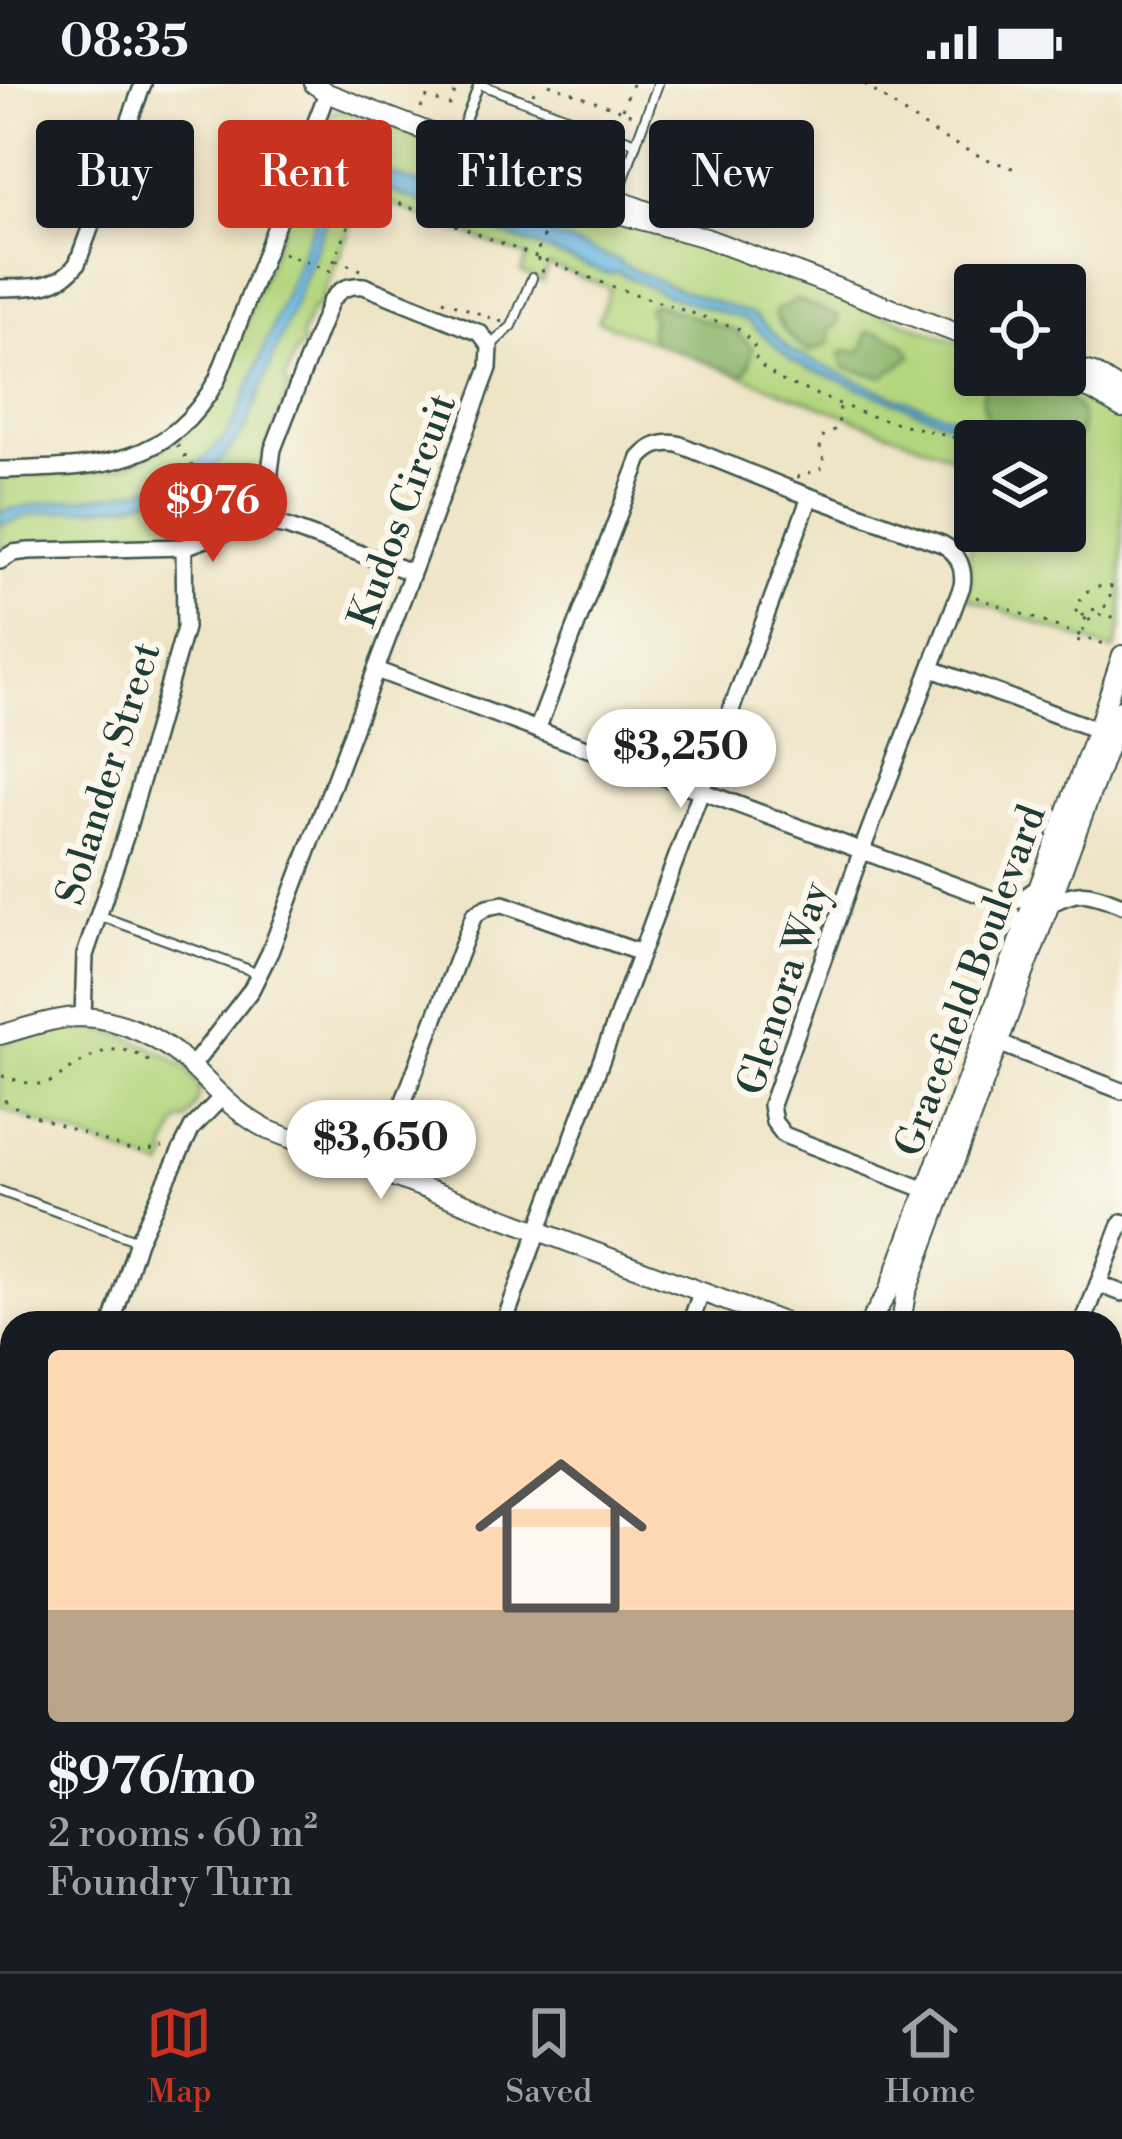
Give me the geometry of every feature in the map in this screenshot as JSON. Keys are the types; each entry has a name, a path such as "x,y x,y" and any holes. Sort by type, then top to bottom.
{"street":[{"path":"0,288 51,285 72,271 143,84"},
{"path":"0,470 86,467 122,460 160,443 201,405 217,380 320,88 416,126"},
{"path":"625,202 701,237"},
{"path":"625,216 701,237 954,332"},
{"path":"270,523 273,449 336,293 349,286 364,286 469,327 490,346"},
{"name":"Kudos Circuit","path":"192,1066 260,976 489,368 490,346"},
{"path":"1086,371 1122,391"},
{"path":"1086,388 1122,408"},
{"path":"537,730 640,458 648,449 668,442 678,444 942,544 961,566 963,581 862,850"},
{"path":"509,1311 810,496"},
{"path":"0,561 29,551 184,547 240,527 270,523 411,572"},
{"name":"Solander Street","path":"83,1017 85,955 127,834 185,628 184,547"},
{"name":"Gracefield Boulevard","path":"903,1311 998,1043 1122,655"},
{"path":"932,669 1097,730"},
{"path":"376,670 1005,904 1022,929"},
{"name":"Gracefield Boulevard","path":"876,1311 888,1292 1022,929 1068,859 1122,709"},
{"name":"Glenora Way","path":"862,850 771,1101 772,1118 778,1130 802,1144 926,1190"},
{"path":"1068,859 1085,891"},
{"path":"1005,904 1085,891 1122,905"},
{"path":"377,1172 474,915 502,904 641,953"},
{"path":"0,1035 83,1017 138,1031 192,1066 238,1112 268,1130 750,1311"},
{"path":"998,1043 1122,1090"},
{"path":"116,1311 138,1240 192,1128 221,1097"},
{"path":"1088,1311 1122,1222"},
{"path":"1098,1284 1122,1293"},
{"path":"695,1311 701,1294"}],"lane":[{"path":"465,120 479,84 636,143"},
{"path":"625,175 658,84"},
{"path":"490,346 512,326 532,278"},
{"path":"99,915 260,976"},
{"path":"0,1191 138,1240"}],"path":[{"path":"533,95 537,84"},
{"path":"549,84 635,115"},
{"path":"622,111 632,84"},
{"path":"865,84 959,147 1013,168"},
{"path":"418,115 425,97 450,105 457,86"},
{"path":"286,255 330,271 357,205 378,195 736,328 754,344 760,365 780,380 867,415 954,438"},
{"path":"540,265 537,253 547,228"},
{"path":"796,478 823,468 822,437 838,428 840,404"},
{"path":"179,448 224,509"},
{"path":"1079,639 1085,618 1088,611 1107,606 1113,587 1088,590 1076,610 1085,618 1116,618"},
{"path":"975,596 1079,639 1104,644"},
{"path":"2,1076 28,1083 53,1081 110,1048 150,1062"},
{"path":"4,1100 24,1112 130,1150 163,1147"}],"green space":[{"path":"349,110 375,120 324,120 335,111"},
{"path":"392,126 416,136 416,214 392,205"},
{"path":"625,215 954,341 954,396 1092,396 1122,418 1122,626 1114,651 970,599 967,593 969,552 1086,552 1086,420 954,420 954,457 598,321 610,288 549,265 542,281 521,272 527,257 452,228 625,228"},
{"path":"282,228 350,228 318,307 312,309 301,337 304,345 296,352 285,380 289,388 263,458 256,510 233,522 170,539 22,544 0,550 0,476 111,470 146,458 179,437 219,389"},
{"path":"797,300 839,316 825,346 808,352 779,322 775,311"},
{"path":"653,303 735,331 752,347 743,376 653,342 648,307"},
{"path":"867,332 893,338 912,356 883,377 845,368 840,354 863,349"},
{"path":"1062,396 1078,408 1082,420 988,420 982,398"},
{"path":"81,1026 152,1048 186,1069 196,1082 197,1103 186,1121 179,1121 163,1168 0,1108 0,1046 10,1039"}],"water":[{"path":"392,174 416,183 416,201 392,192"},
{"path":"312,228 324,228 246,428 223,459 157,497 126,505 34,514 0,525 0,512 167,481 196,465 220,442 240,409"},
{"path":"487,228 534,228 672,287 754,315 791,351 962,420 954,420 954,425 805,367 747,320 667,295 617,272 608,274"}]}
